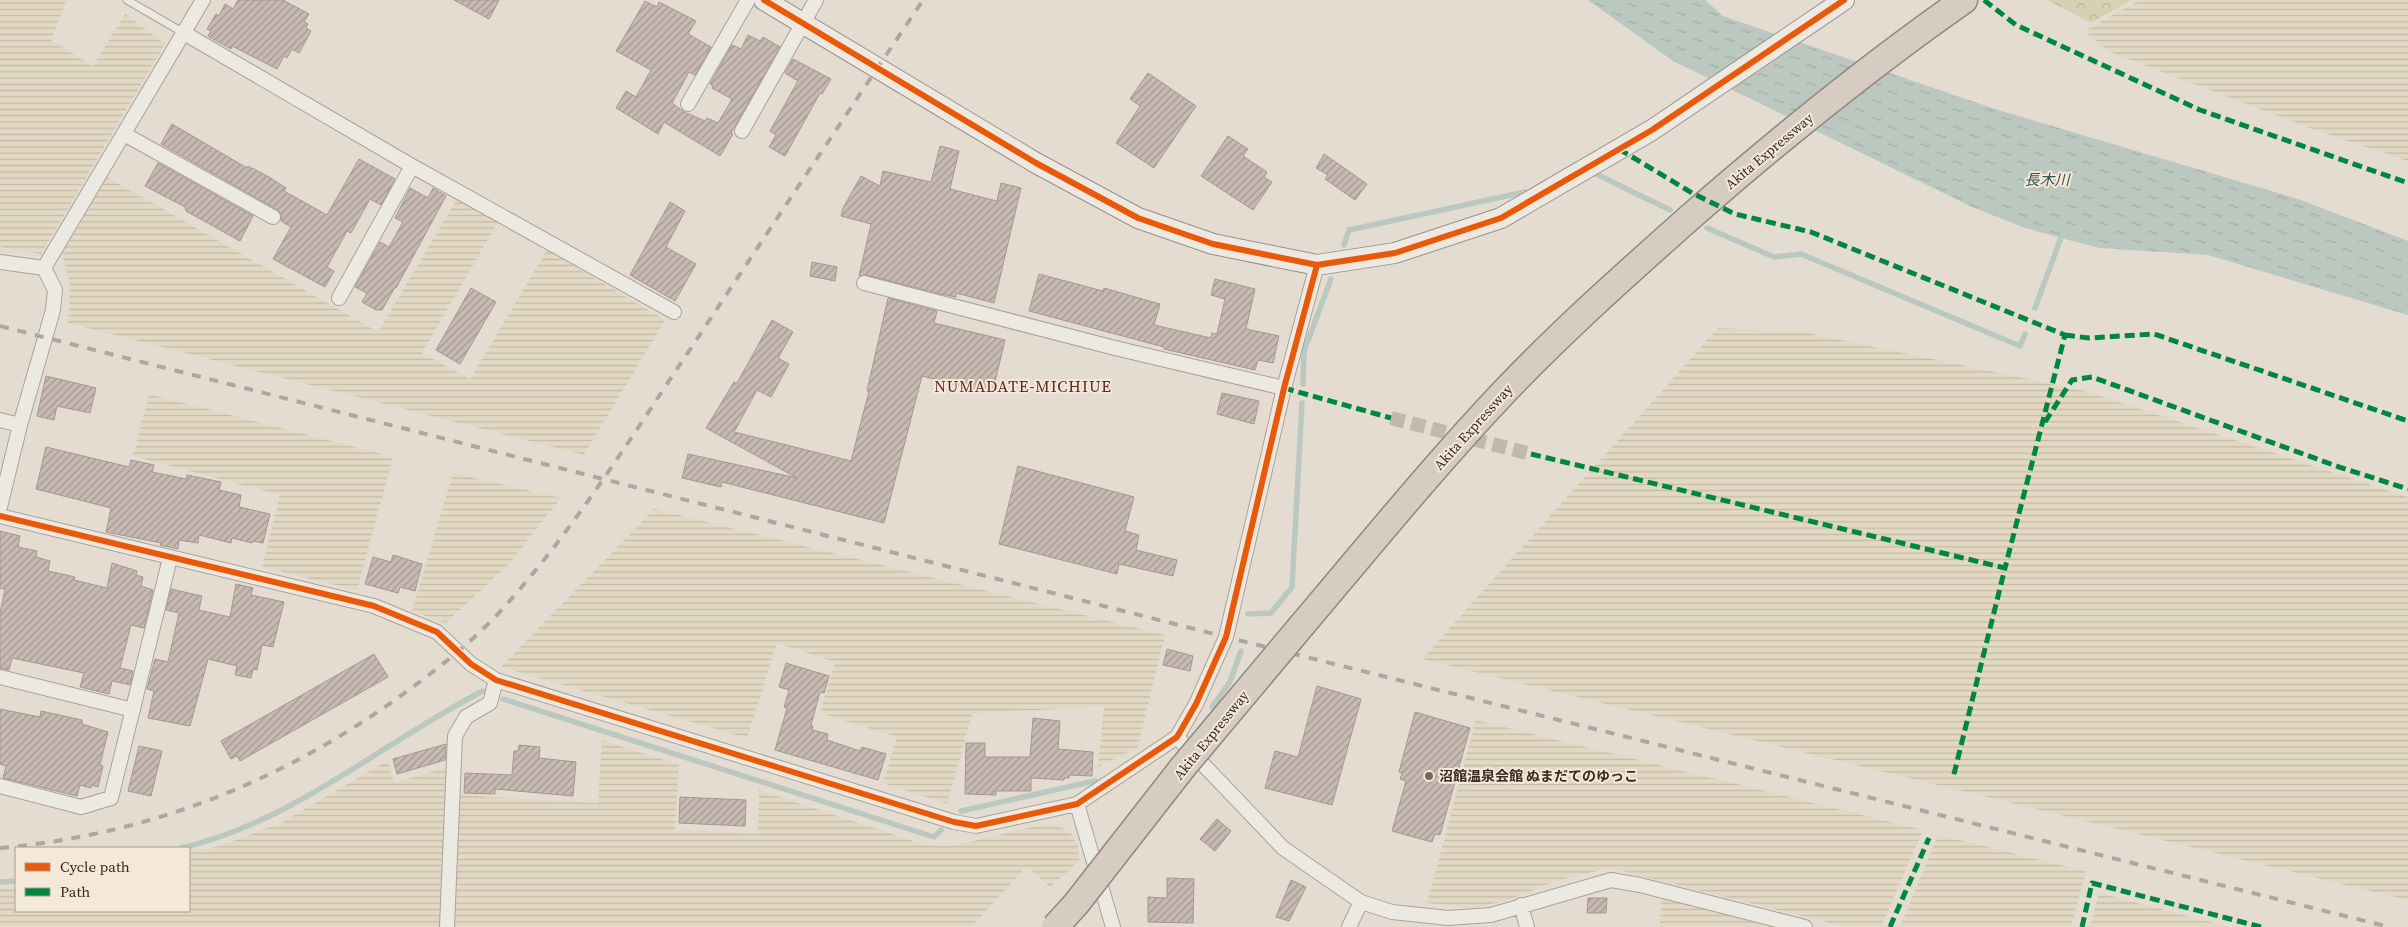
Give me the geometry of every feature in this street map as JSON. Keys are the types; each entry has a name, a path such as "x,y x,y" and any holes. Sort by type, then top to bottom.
{"highway":[{"name":"Akita Expressway","path":"1055,927 1076,904 1183,768 1303,624 1410,497 1504,392 1612,286 1731,181 1836,96 1954,7"}],"street":[{"path":"44,268 203,0"},
{"path":"688,104 748,0"},
{"path":"764,0 804,22 1036,163 1138,218 1213,244 1317,265 1395,253 1501,218 1652,130 1844,0"},
{"path":"742,131 816,0"},
{"path":"184,34 412,166 674,312"},
{"path":"124,134 272,217"},
{"path":"339,298 412,166"},
{"path":"0,262 44,268"},
{"path":"0,516 374,606 438,632 471,664 496,680 954,822 976,826 1078,804 1177,737 1196,704 1226,637 1284,388 1317,265"},
{"path":"0,507 20,425 53,310 55,290 44,268"},
{"path":"864,283 1115,348 1284,388"},
{"path":"0,420 20,425"},
{"path":"0,786 81,807 112,798 170,558"},
{"path":"0,678 133,710"},
{"path":"447,927 455,736 466,717 490,703 496,680"},
{"path":"1177,737 1283,848 1361,902 1392,912 1448,918 1491,915 1611,880 1640,885 1805,927"},
{"path":"1078,804 1113,927"},
{"path":"1349,927 1361,902"},
{"path":"1521,905 1527,927"}],"lane":[{"path":"127,0 184,34"}],"shaded area":[{"path":"0,0 67,0 51,40 93,66 125,14 165,44 41,254 0,247"},
{"path":"2140,0 2408,0 2408,161 2312,129 2110,52 2084,31"},
{"path":"107,177 378,332 457,199 498,222 422,353 470,379 547,250 665,320 584,455 68,323 70,284 62,254"},
{"path":"1718,328 1803,332 2085,391 2408,497 2408,900 1422,659"},
{"path":"149,394 393,457 357,590 262,567 280,495 133,456"},
{"path":"453,473 561,498 507,566 446,623 412,611"},
{"path":"654,509 1165,635 1138,747 1098,767 1104,706 972,714 947,804 883,783 897,737 820,713 835,662 777,643 747,738 501,667"},
{"path":"1476,720 1923,830 1881,927 1846,927 1610,868 1559,880 1506,901 1476,907 1427,903"},
{"path":"602,740 679,765 675,830 758,833 759,790 925,845 953,846 1046,824 1057,825 1070,832 1078,846 1079,861 1050,887 1027,866 971,927 454,927 460,795 598,803"},
{"path":"388,760 394,783 448,767 441,927 0,927 0,888 15,886 15,912 190,912 190,853 223,845 283,822"},
{"path":"1938,835 2086,871 2071,927 1900,927"},
{"path":"2099,893 2230,927 2090,927"},
{"path":"1661,896 1778,927 1660,927"}],"green space":[{"path":"2047,0 2131,0 2091,23"}],"water":[{"name":"長木川","path":"1588,0 1705,0 1723,16 1995,109 2298,199 2408,241 2408,315 2208,255 2099,248 2025,228 1970,206 1673,61"}],"building":[{"path":"238,0 283,0 309,14 304,22 308,24 306,28 311,31 299,53 292,49 287,58 284,56 277,69 232,46 231,49 208,36 211,31 207,29 216,14 219,16 225,4 233,9"},
{"path":"454,0 499,0 489,19"},
{"path":"645,1 657,7 659,2 696,21 688,34 711,47 695,75 689,72 672,103 684,112 705,121 707,118 718,123 732,99 712,88 713,86 710,84 732,45 741,49 748,35 760,41 763,37 780,47 720,156 664,122 658,134 616,108 626,91 636,97 651,70 616,51"},
{"path":"793,59 831,79 822,94 820,93 785,156 769,147 776,135 770,131 798,81 785,73"},
{"path":"1148,73 1196,106 1154,168 1116,143 1140,106 1130,99"},
{"path":"172,124 247,168 248,166 269,177 286,188 284,191 327,215 359,159 395,179 381,205 370,199 351,233 347,231 327,267 334,271 325,287 273,259 291,227 281,221 282,216 278,210 161,144"},
{"path":"1228,136 1248,149 1243,156 1267,172 1264,177 1272,182 1253,210 1201,176"},
{"path":"940,146 959,151 950,189 997,201 1001,183 1021,188 994,303 956,293 956,297 941,294 866,275 859,276 871,224 841,216 843,208 861,176 880,186 883,171 931,182"},
{"path":"1324,154 1367,184 1355,200 1325,179 1328,175 1316,168"},
{"path":"158,163 253,216 240,241 186,211 185,207 145,186"},
{"path":"410,188 428,198 433,188 446,196 396,288 382,310 376,310 362,302 367,293 355,287 380,242 389,247 403,222 395,218"},
{"path":"670,202 685,211 666,247 696,264 675,301 630,275"},
{"path":"812,262 837,267 835,281 810,276"},
{"path":"1039,274 1103,291 1104,288 1160,304 1154,325 1211,338 1212,333 1217,334 1225,299 1211,295 1215,279 1255,289 1246,329 1279,336 1273,363 1258,360 1255,370 1164,349 1164,347 1029,311"},
{"path":"471,288 496,302 460,364 436,350"},
{"path":"888,298 937,311 934,323 1005,340 992,394 922,376 884,523 722,482 721,487 682,478 688,454 797,478 706,428 734,382 737,383 772,320 793,332 778,358 789,364 771,397 757,390 734,432 851,461 869,391 867,391"},
{"path":"46,376 96,388 90,413 57,406 54,420 37,416"},
{"path":"1222,393 1259,401 1254,424 1217,414"},
{"path":"46,447 129,467 131,460 154,465 152,472 186,479 187,475 221,482 219,490 241,495 239,507 270,514 263,543 253,541 252,543 232,538 231,543 199,535 198,543 179,540 178,549 160,545 161,543 106,532 111,508 36,489"},
{"path":"1018,466 1134,497 1125,531 1139,535 1136,550 1177,560 1173,576 1119,564 1117,574 999,544"},
{"path":"0,531 20,536 18,547 37,551 36,557 50,561 48,571 75,577 74,580 107,588 112,563 137,571 136,575 143,577 141,586 153,590 144,628 131,625 120,668 133,671 130,685 112,681 109,694 80,687 84,673 12,658 9,670 0,668 0,613 5,589 0,588"},
{"path":"393,555 422,564 415,591 400,587 398,593 365,584 373,557 391,562"},
{"path":"236,584 253,588 251,595 284,602 273,647 262,645 257,670 253,669 251,678 235,675 237,666 208,659 190,726 148,718 154,691 147,689 155,659 168,662 179,613 166,610 171,589 202,596 199,610 230,617"},
{"path":"1167,649 1193,656 1190,671 1163,665"},
{"path":"374,654 388,677 240,761 237,756 231,759 221,741"},
{"path":"786,663 829,676 824,693 820,692 811,725 813,726 812,730 828,734 827,740 860,751 862,747 886,754 878,780 775,750 787,708 784,707 789,690 779,687"},
{"path":"1317,686 1361,699 1332,805 1265,788 1275,751 1298,757"},
{"path":"0,709 40,717 41,711 82,720 82,724 108,732 100,765 103,766 98,787 91,785 91,788 80,785 77,796 3,778 6,766 0,764"},
{"name":"沼館温泉会館 ぬまだてのゆっこ","path":"1415,712 1470,728 1440,835 1435,834 1432,842 1392,831 1406,781 1400,779 1402,773 1399,772"},
{"path":"1033,718 1060,721 1058,749 1093,752 1092,776 1069,775 1069,778 1064,778 1064,780 1031,778 1031,791 996,791 996,795 965,794 966,743 985,743 985,757 1030,757"},
{"path":"446,744 445,760 397,774 393,759"},
{"path":"519,745 540,747 539,758 576,762 573,796 495,789 495,794 464,793 465,773 512,775 514,751 518,751"},
{"path":"139,746 162,751 151,796 128,791"},
{"path":"680,797 746,800 745,826 679,823"},
{"path":"1217,819 1231,831 1215,851 1200,839"},
{"path":"1167,878 1194,879 1193,923 1148,922 1148,897 1167,898"},
{"path":"1291,880 1306,887 1289,921 1276,917"},
{"path":"1588,898 1607,898 1606,913 1587,913"}],"waterway":[{"path":"1590,171 1670,210"},
{"path":"1344,245 1349,230 1525,192"},
{"path":"1707,228 1774,257 1801,254 2020,346 2025,334"},
{"path":"2035,308 2063,232"},
{"path":"1303,384 1304,351 1331,279"},
{"path":"1248,614 1271,613 1292,587 1302,403"},
{"path":"1212,707 1230,682 1241,651"},
{"path":"184,847 222,836 261,820 299,801 446,711 483,691"},
{"path":"503,699 934,837 941,830"},
{"path":"961,811 1095,781"},
{"path":"0,882 15,881"}],"tunnel":[{"path":"1391,418 1531,454"}],"railway":[{"path":"0,848 54,841 107,831 158,818 208,801 256,780 304,757 350,730 395,700 472,639 524,585 600,484 923,0"},
{"path":"0,326 1226,637 2389,927"}],"marked path":[{"path":"1984,0 2016,25 2200,110 2408,183"},
{"path":"1619,149 1692,193 1735,214 1811,232 2065,335 2005,568"},
{"path":"2065,335 2089,338 2154,334 2408,421"},
{"path":"2045,422 2072,380 2092,377 2339,467 2408,489"},
{"path":"1284,388 1391,418"},
{"path":"1531,454 2005,568 1953,778"},
{"path":"1890,927 1929,838"},
{"path":"2082,927 2092,883 2261,927"}],"cycle path":[{"path":"764,0 1036,163 1138,218 1213,244 1317,265 1395,253 1501,218 1652,130 1844,0"},
{"path":"0,516 374,606 437,632 471,664 496,680 954,822 976,826 1077,804 1177,737 1196,704 1226,637 1284,388 1317,265"}],"place":[{"name":"沼館温泉会館 ぬまだてのゆっこ","path":"1429,776"}],"district":[{"name":"NUMADATE-MICHIUE","path":"1023,386"}]}
